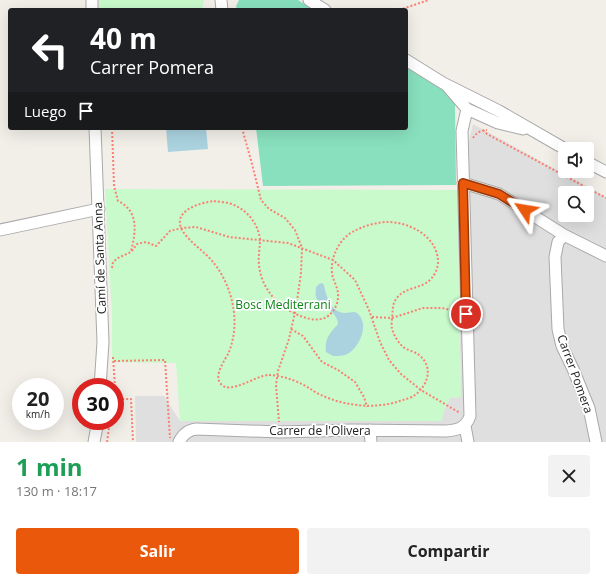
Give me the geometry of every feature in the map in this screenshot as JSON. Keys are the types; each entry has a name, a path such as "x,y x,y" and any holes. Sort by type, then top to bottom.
{"street":[{"path":"309,0 322,8"},
{"path":"408,61 443,83 499,111 558,145"},
{"path":"443,83 451,90 466,109 498,124 533,132"},
{"path":"466,109 478,107 499,111"},
{"path":"466,109 462,131 470,416 465,426 468,442"},
{"name":"Camí de Santa Anna","path":"95,130 103,342 101,378"},
{"path":"594,166 606,172"},
{"path":"463,183 499,194 564,235 606,256"},
{"path":"0,230 99,208"},
{"name":"Carrer Pomera","path":"564,235 558,242 555,257 558,329 562,346 589,408 596,442"},
{"name":"Carrer de l'Olivera","path":"176,442 186,432 196,429 280,432 456,430 465,426"},
{"path":"94,442 96,430"},
{"path":"370,430 371,442"}],"path":[{"path":"405,8 429,0"},
{"path":"470,142 475,134 483,130 491,129"},
{"path":"112,130 114,186 118,201 126,205 132,214 135,228 135,237 131,252"},
{"path":"243,130 261,200 269,209 285,218 295,230 302,248 301,273 295,314 277,376 276,385 280,432"},
{"path":"483,130 487,134 606,198"},
{"path":"214,201 233,204 250,216 257,227 260,240 259,266 266,289 282,307 308,319 323,320 331,314 336,306 338,296 332,275 333,260 339,244 348,234 364,226 388,222 409,226 425,235 434,244 438,257 438,267 435,274 429,281 418,287 407,290 397,297 393,305 391,328 402,346 419,355 425,363 428,372 427,382 421,390 410,398 384,406 367,407 345,403 319,394 301,383 277,376 265,375 235,388 226,388 220,384 218,378 220,370 235,335 235,313 228,287 214,263 184,233 180,224 181,217 186,210 200,203 214,201"},
{"path":"111,271 113,262 131,252 137,244 146,242 156,246 170,231 196,227 229,237 288,243 333,260 355,280 372,316 380,342 389,360 401,374 421,390 463,414"},
{"path":"372,316 392,318 423,308 442,308 461,312"},
{"path":"291,329 303,336 322,362 338,370 355,382 364,397 367,407"},
{"path":"113,354 115,378"},
{"path":"114,361 165,360 176,442"},
{"path":"124,399 131,399 133,442"},
{"path":"107,442 109,430"}],"shaded area":[{"path":"473,124 558,171 558,178 571,178 586,186 558,186 558,222 594,222 594,190 606,197 606,442 136,442 135,396 164,396 180,421 443,413 450,398 461,397 457,190"}],"green space":[{"path":"99,0 204,0 202,8 99,8"},
{"path":"239,0 298,0 311,8 236,8"},
{"path":"408,68 443,89 455,104 456,185 263,186 256,130 408,130"},
{"name":"Bosc Mediterrani","path":"105,189 457,190 461,397 450,398 443,413 442,421 180,421 176,363 112,362 112,316"}],"water":[{"path":"166,130 206,130 208,149 168,152"},
{"path":"322,283 330,303 336,310 345,313 356,313 362,320 362,336 353,350 346,355 333,356 326,352 326,343 330,333 338,324 335,315 321,304 316,297 316,287"}],"route":[{"path":"466,314 463,183 499,194 525,210"}]}
